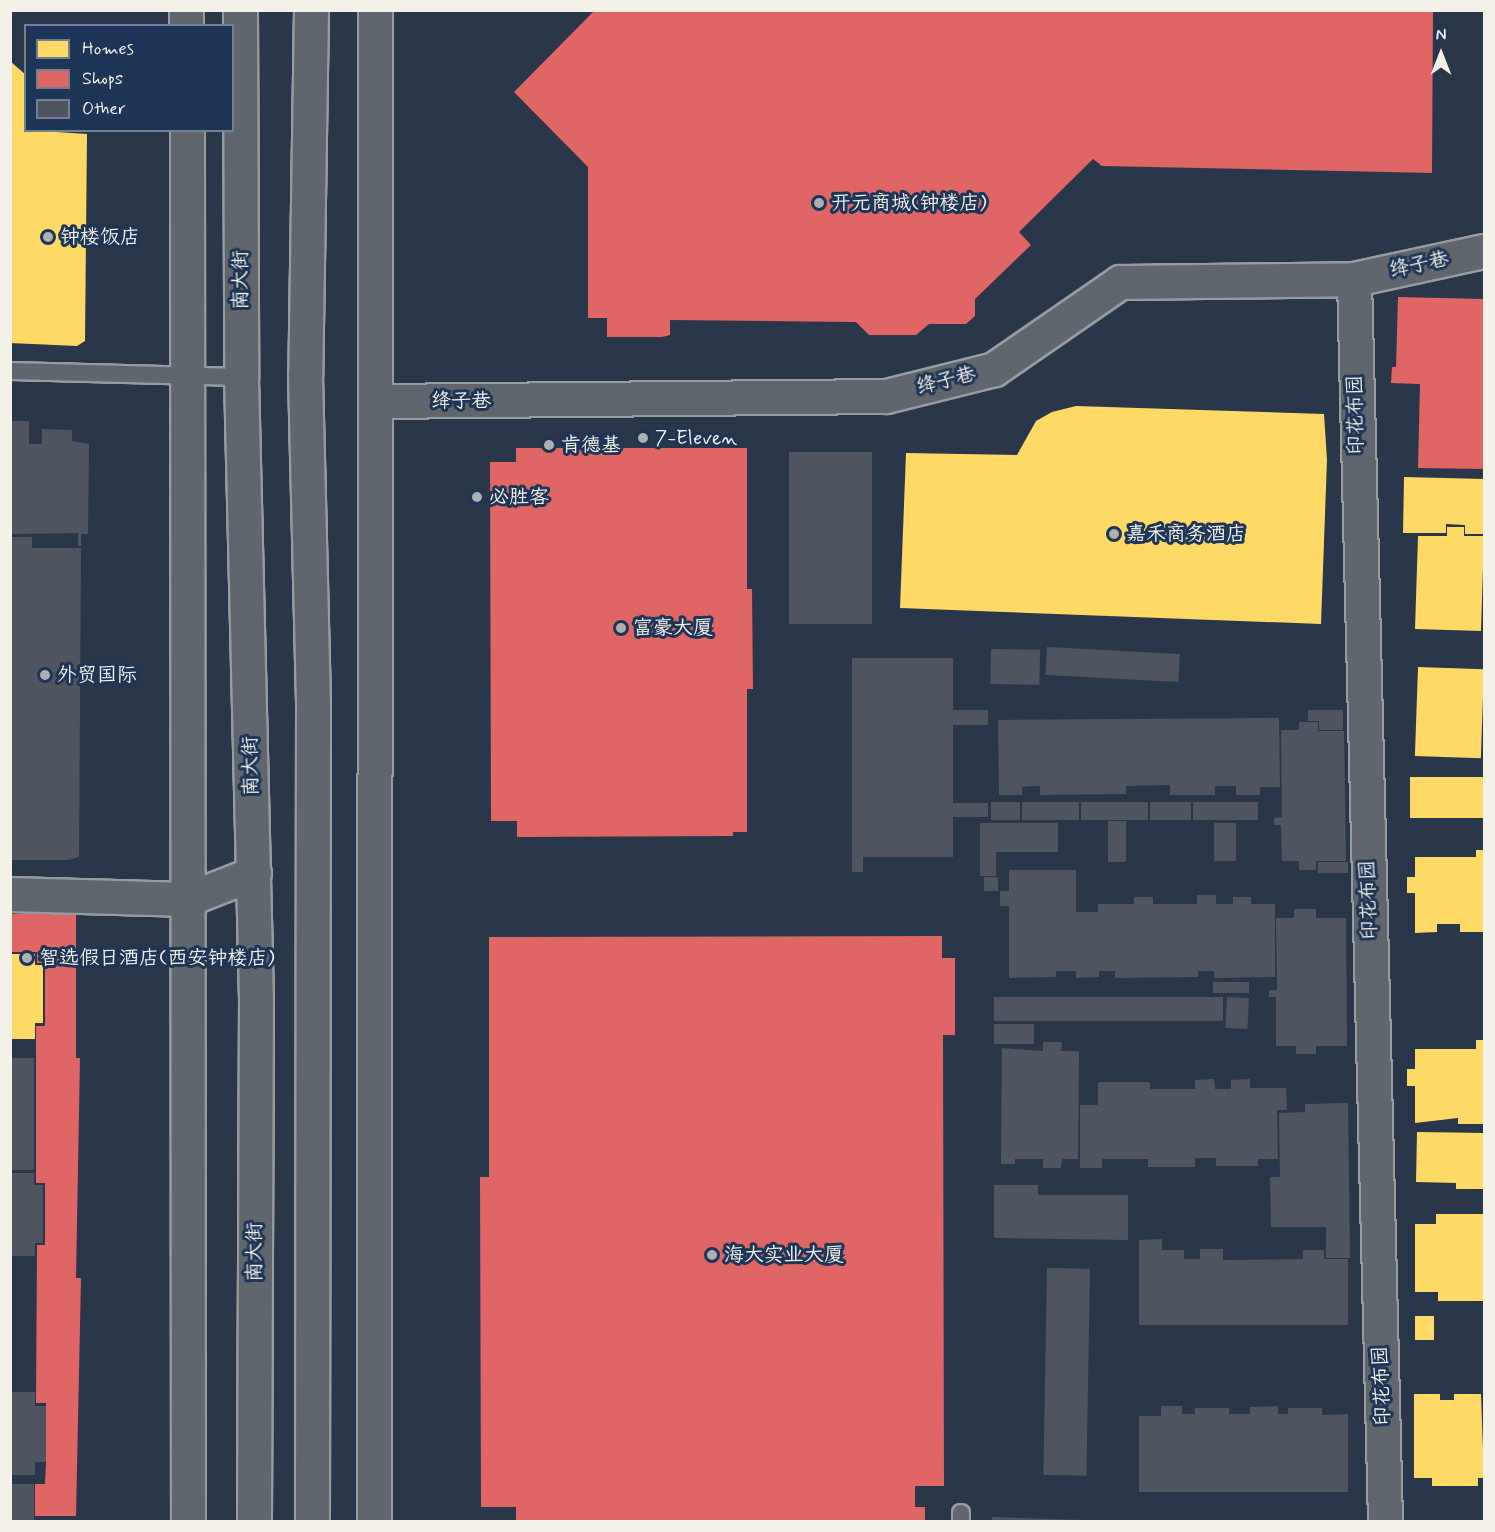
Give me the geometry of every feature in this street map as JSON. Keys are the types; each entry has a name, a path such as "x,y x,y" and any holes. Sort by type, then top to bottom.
{"street":[{"name":"南大街","path":"240,10 241,376 254,873 254,1521"},
{"path":"311,10 305,375 313,705 312,1521"},
{"path":"374,1521 375,10"},
{"path":"187,132 188,1521"},
{"name":"绛子巷","path":"376,401 885,396 994,369 1120,282 1354,279 1485,250"},
{"name":"印花布园","path":"1354,279 1385,1521"},
{"path":"10,894 188,899 254,873"}],"lane":[{"path":"10,371 187,377 241,376"}],"building: Homes":[{"name":"钟楼饭店","path":"10,61 24,73 24,132 87,134 85,341 77,346 10,343"},
{"name":"嘉禾商务酒店","path":"1076,406 1324,414 1327,460 1321,624 900,608 906,453 1017,455 1036,421 1052,412"},
{"path":"1404,477 1484,479 1484,534 1465,534 1465,525 1446,524 1446,533 1403,533"},
{"path":"1447,527 1464,527 1464,536 1484,536 1481,631 1415,629 1418,536 1447,536"},
{"path":"1418,667 1484,669 1481,758 1415,756"},
{"path":"1410,777 1484,777 1484,818 1410,818"},
{"path":"1476,850 1484,850 1484,932 1460,932 1460,924 1437,924 1437,932 1415,933 1415,893 1407,893 1407,877 1415,877 1415,857 1476,857"},
{"path":"10,954 35,954 35,965 43,965 43,1023 35,1023 35,1039 10,1039"},
{"path":"1476,1040 1484,1040 1484,1124 1458,1124 1458,1118 1415,1123 1415,1086 1407,1086 1407,1069 1415,1069 1415,1049 1476,1049"},
{"path":"1417,1132 1484,1133 1484,1189 1456,1189 1456,1183 1416,1182"},
{"path":"1436,1214 1484,1214 1484,1301 1438,1301 1438,1292 1415,1292 1415,1224 1436,1224"},
{"path":"1415,1316 1434,1316 1434,1340 1415,1340"},
{"path":"1414,1394 1440,1394 1440,1400 1454,1400 1454,1394 1481,1394 1484,1478 1478,1478 1478,1486 1432,1486 1432,1478 1414,1478"}],"building: Shops":[{"name":"开元商城(钟楼店)","path":"595,10 1433,10 1432,173 1102,166 1093,159 1019,232 1031,245 975,299 975,316 966,324 929,324 916,335 869,335 856,322 670,320 670,335 607,337 607,318 588,318 588,167 514,92"},
{"path":"1398,297 1484,299 1484,469 1418,468 1420,384 1391,383 1392,367 1396,367"},
{"name":"富豪大厦","path":"516,448 747,448 747,589 752,589 753,689 747,689 747,832 733,832 733,836 517,837 517,821 491,821 490,462 516,462"},
{"path":"10,914 76,914 76,1058 80,1058 76,1278 81,1278 76,1516 35,1516 35,1484 45,1484 46,1464 46,1403 36,1403 37,1245 45,1245 45,1183 36,1183 36,1026 45,1026 45,963 37,963 37,952 10,952"},
{"name":"海大实业大厦","path":"942,936 942,958 955,958 955,1035 943,1035 944,1486 915,1486 915,1507 925,1507 925,1522 516,1522 516,1507 481,1507 480,1177 489,1177 489,937"}],"building: Other":[{"path":"10,421 29,421 29,444 42,444 42,429 72,430 72,441 89,444 88,534 81,534 81,546 78,546 78,533 10,534"},
{"path":"789,452 872,452 872,624 789,624"},
{"name":"外贸国际","path":"10,537 32,537 32,548 81,548 79,857 68,860 10,860"},
{"path":"1047,647 1180,654 1178,682 1046,675"},
{"path":"991,649 1040,650 1039,685 990,684"},
{"path":"852,658 953,658 953,710 988,710 988,725 953,725 953,803 988,803 988,817 953,817 953,857 863,857 863,872 852,872"},
{"path":"1308,710 1343,710 1343,730 1319,730 1319,721 1308,721"},
{"path":"1279,718 1280,787 1260,787 1260,795 1236,795 1236,786 1215,786 1215,795 1170,795 1170,785 1126,786 1126,794 1040,795 1040,786 1033,786 1022,787 1022,795 999,795 998,720"},
{"path":"1299,722 1318,722 1318,731 1344,731 1346,861 1316,861 1316,870 1299,870 1299,861 1282,861 1281,825 1274,825 1274,818 1282,817 1281,730 1299,730"},
{"path":"991,802 1020,802 1020,820 991,820"},
{"path":"1022,802 1079,802 1079,820 1022,820"},
{"path":"1081,802 1148,802 1148,820 1081,820"},
{"path":"1150,802 1191,802 1191,820 1150,820"},
{"path":"1193,802 1258,802 1258,820 1193,820"},
{"path":"1108,821 1126,821 1126,862 1108,862"},
{"path":"980,823 1058,823 1058,852 996,852 996,876 980,876"},
{"path":"1214,823 1236,823 1236,861 1214,861"},
{"path":"1318,862 1348,862 1348,873 1318,873"},
{"path":"1009,870 1076,870 1076,912 1098,912 1098,904 1134,904 1134,897 1153,897 1153,904 1197,904 1197,895 1216,895 1216,904 1233,904 1233,897 1251,897 1251,904 1275,904 1275,977 1214,978 1214,971 1198,971 1198,977 1115,978 1115,971 1099,971 1099,977 1076,978 1076,971 1056,971 1056,977 1009,978 1009,906 1000,906 1000,891 1009,891"},
{"path":"984,877 998,877 998,891 984,891"},
{"path":"1294,909 1316,909 1316,918 1346,918 1347,1046 1316,1046 1316,1054 1296,1054 1296,1046 1276,1046 1276,997 1269,997 1269,990 1277,990 1276,918 1294,918"},
{"path":"1213,982 1249,982 1249,993 1213,993"},
{"path":"994,997 1223,997 1223,1021 994,1021"},
{"path":"1227,997 1249,998 1247,1029 1225,1028"},
{"path":"994,1024 1034,1024 1034,1044 994,1044"},
{"path":"1043,1042 1062,1042 1061,1051 1079,1051 1078,1159 1062,1159 1061,1168 1043,1168 1043,1159 1015,1159 1015,1164 1001,1164 1002,1048 1043,1051"},
{"path":"10,1058 34,1058 34,1170 10,1170"},
{"path":"1214,1079 1215,1089 1231,1089 1231,1080 1250,1079 1250,1088 1286,1088 1287,1110 1277,1110 1278,1159 1258,1159 1258,1166 1216,1166 1216,1158 1195,1158 1195,1167 1148,1167 1148,1159 1102,1159 1102,1168 1080,1168 1080,1105 1098,1105 1098,1082 1150,1082 1150,1089 1195,1089 1195,1080"},
{"path":"1348,1103 1350,1258 1326,1258 1326,1227 1271,1227 1270,1177 1280,1177 1279,1113 1305,1112 1305,1104"},
{"path":"10,1173 34,1173 34,1185 43,1185 43,1243 35,1243 35,1256 10,1256"},
{"path":"994,1185 1038,1185 1038,1195 1128,1195 1128,1240 994,1238"},
{"path":"1162,1239 1162,1250 1184,1250 1184,1259 1200,1259 1200,1249 1223,1249 1223,1260 1303,1259 1303,1250 1324,1250 1324,1259 1348,1259 1348,1325 1139,1325 1139,1240"},
{"path":"1047,1268 1090,1269 1086,1476 1043,1475"},
{"path":"10,1392 35,1392 35,1406 46,1406 46,1462 35,1462 35,1475 10,1475"},
{"path":"1161,1406 1182,1406 1182,1414 1195,1414 1195,1408 1229,1408 1229,1414 1250,1414 1250,1407 1278,1406 1278,1414 1288,1414 1288,1408 1322,1408 1322,1415 1348,1414 1348,1492 1139,1492 1139,1416 1161,1416"},
{"path":"10,1484 34,1484 34,1522 10,1522"},
{"path":"992,1517 1082,1520 1082,1522 992,1522"}],"place":[{"name":"开元商城(钟楼店)","path":"819,203"},
{"name":"钟楼饭店","path":"48,237"},
{"name":"7-Eleven","path":"643,438"},
{"name":"肯德基","path":"549,445"},
{"name":"必胜客","path":"477,497"},
{"name":"嘉禾商务酒店","path":"1114,534"},
{"name":"富豪大厦","path":"621,628"},
{"name":"外贸国际","path":"45,675"},
{"name":"智选假日酒店(西安钟楼店)","path":"27,958"},
{"name":"海大实业大厦","path":"712,1255"}]}
